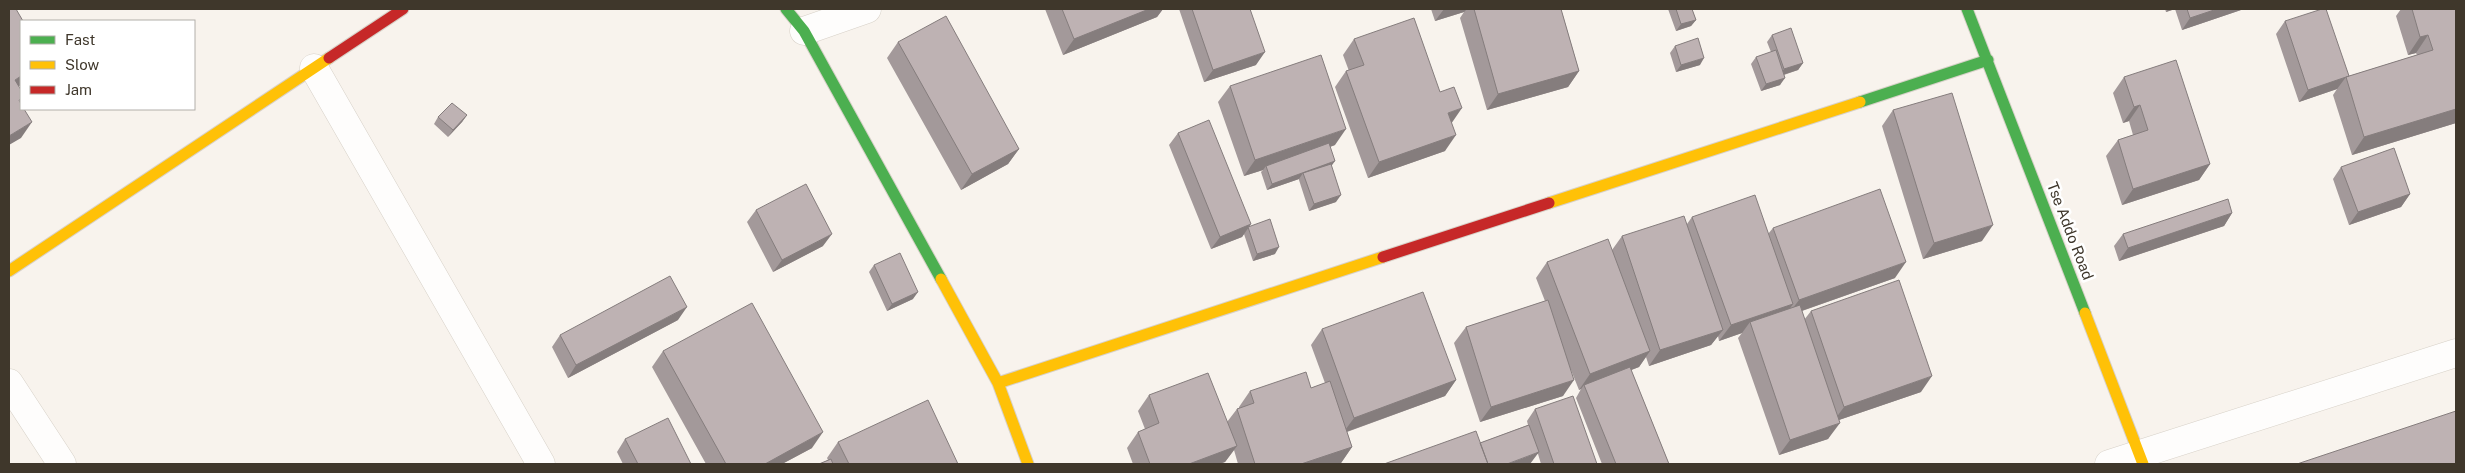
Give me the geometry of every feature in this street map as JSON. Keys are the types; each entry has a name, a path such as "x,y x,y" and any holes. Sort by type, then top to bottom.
{"street":[{"path":"9,272 404,9"},
{"path":"786,9 804,31 998,382 1028,464"},
{"path":"804,31 867,9"},
{"name":"Tse Addo Road","path":"1967,9 2141,459"},
{"path":"998,382 1988,60"},
{"path":"314,68 541,464"},
{"path":"2109,464 2141,459 2456,352"},
{"path":"9,383 62,464"}],"building":[{"path":"9,9 16,9 22,20 20,20 20,77 15,80 20,88 20,110 25,110 32,122 9,136"},
{"path":"1062,9 1149,9 1074,39"},
{"path":"1192,9 1250,9 1265,52 1213,70"},
{"path":"1474,9 1561,9 1579,71 1498,94"},
{"path":"1676,9 1692,9 1696,20 1681,24"},
{"path":"2187,9 2217,9 2190,18"},
{"path":"2326,9 2349,76 2308,90 2285,21"},
{"path":"2412,9 2456,9 2456,109 2364,137 2346,77 2433,50 2428,35 2420,37"},
{"path":"946,16 1019,149 972,174 898,42"},
{"path":"1414,18 1440,92 1454,87 1462,108 1448,113 1456,135 1379,162 1346,71 1364,65 1354,39"},
{"path":"1791,28 1803,63 1784,69 1772,35"},
{"path":"1698,38 1704,58 1681,65 1675,46"},
{"path":"1776,50 1785,78 1766,84 1756,57"},
{"path":"1321,55 1346,129 1255,160 1230,86"},
{"path":"2176,60 2210,164 2133,189 2118,140 2148,130 2140,105 2134,107 2124,77"},
{"path":"1952,93 1993,225 1934,243 1893,110"},
{"path":"452,103 467,115 453,130 438,117"},
{"path":"1209,120 1251,224 1220,237 1178,133"},
{"path":"1329,143 1335,161 1272,184 1266,166"},
{"path":"2394,148 2410,194 2358,212 2341,167"},
{"path":"1331,164 1341,195 1314,204 1303,173"},
{"path":"806,184 832,234 782,260 756,210"},
{"path":"1880,189 1906,262 1799,300 1773,228"},
{"path":"1755,195 1793,304 1731,325 1692,217"},
{"path":"2228,199 2232,213 2128,248 2123,234"},
{"path":"1684,216 1723,330 1660,350 1622,236"},
{"path":"1270,219 1279,247 1257,254 1248,227"},
{"path":"1608,239 1650,351 1590,374 1547,262"},
{"path":"900,253 918,292 892,304 874,265"},
{"path":"670,276 687,307 576,365 560,335"},
{"path":"1899,280 1932,376 1844,407 1811,311"},
{"path":"1423,292 1456,380 1354,418 1322,329"},
{"path":"1548,300 1574,380 1491,407 1466,327"},
{"path":"752,303 823,432 765,464 726,464 663,351"},
{"path":"1800,305 1840,423 1790,440 1750,322"},
{"path":"1630,367 1669,464 1616,464 1584,385"},
{"path":"1306,372 1311,388 1330,381 1352,447 1301,464 1255,464 1237,409 1254,403 1250,391"},
{"path":"1208,373 1237,446 1189,464 1150,464 1138,432 1159,423 1149,395"},
{"path":"1573,396 1597,464 1554,464 1535,409"},
{"path":"928,400 958,464 849,464 838,442"},
{"path":"2456,411 2456,464 2297,464"},
{"path":"668,418 691,464 638,464 625,439"},
{"path":"1529,425 1539,452 1507,464 1488,464 1480,443"},
{"path":"1476,431 1488,464 1384,464"},
{"path":"831,459 833,464 819,464"}],"traffic: fast":[{"path":"786,9 804,31 941,279"},
{"path":"1967,9 2085,313"},
{"path":"1860,102 1988,60"}],"traffic: slow":[{"path":"9,271 329,58"},
{"path":"1549,203 1860,102"},
{"path":"998,383 1383,257"},
{"path":"941,279 998,383 1028,464"},
{"path":"2085,313 2143,464"}],"traffic: jam":[{"path":"329,58 403,9"},
{"path":"1383,257 1549,203"}]}
